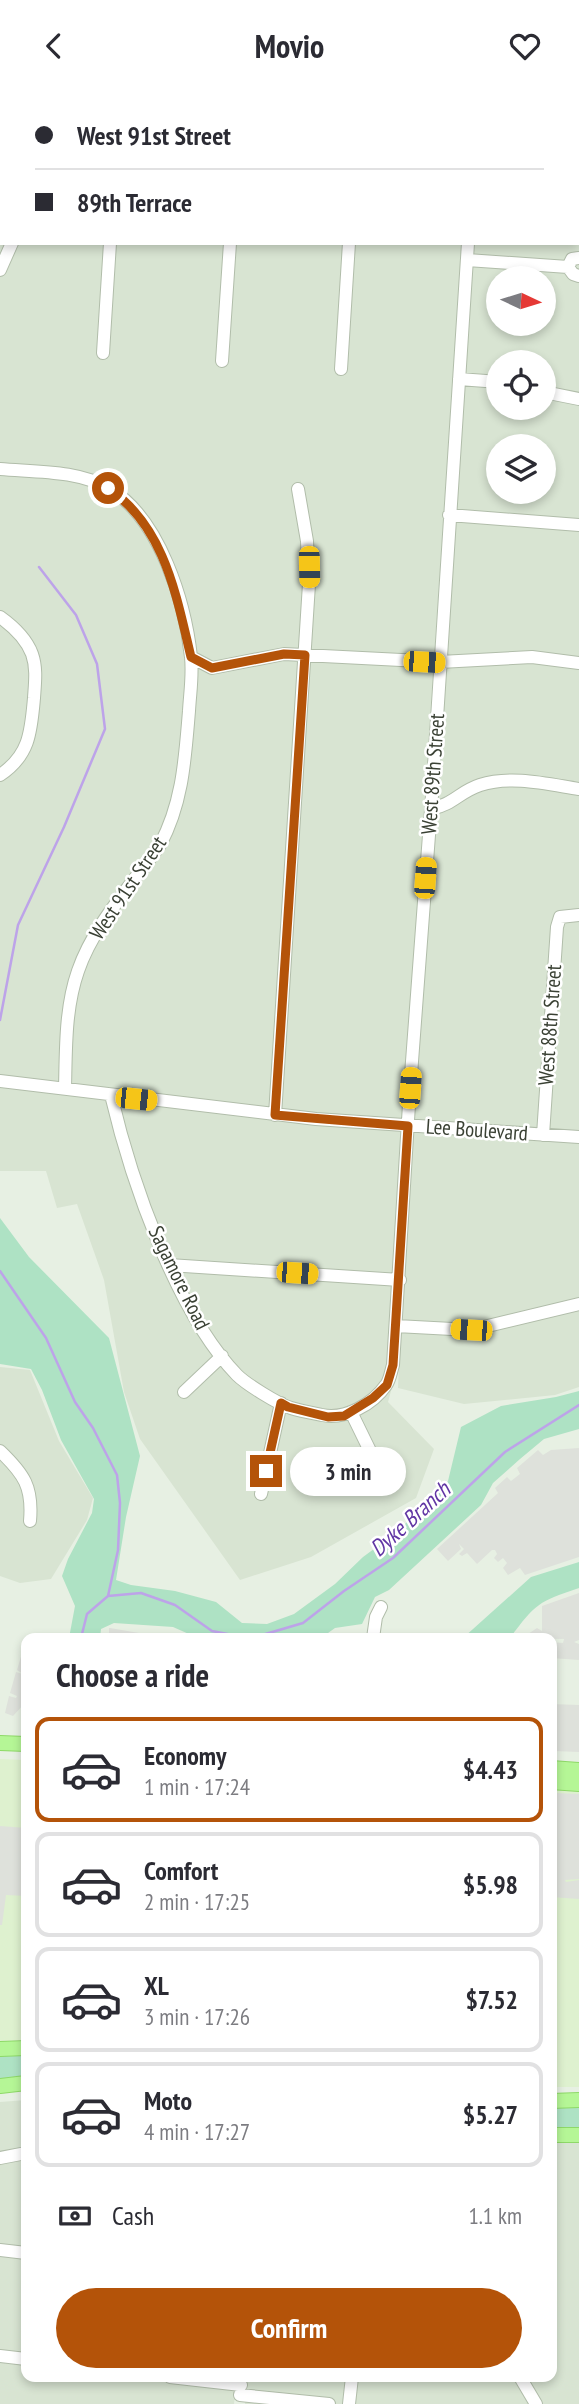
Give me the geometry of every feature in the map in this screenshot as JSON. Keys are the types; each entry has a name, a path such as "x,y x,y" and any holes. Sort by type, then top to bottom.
{"main road":[{"path":"0,1743 21,1744"},
{"path":"557,1768 579,1770"},
{"path":"557,1782 579,1784"},
{"path":"0,2049 21,2048"},
{"path":"0,2086 21,2084"},
{"path":"557,2101 579,2100"},
{"path":"557,2135 579,2135"}],"street":[{"path":"0,270 11,245"},
{"path":"103,353 110,245"},
{"path":"222,361 230,245"},
{"path":"341,369 349,245"},
{"name":"West 89th Street","path":"351,1412 387,1385 393,1365 468,245"},
{"path":"568,267 572,259 579,258"},
{"path":"467,260 568,267"},
{"path":"568,267 573,274 579,275"},
{"path":"459,379 486,381"},
{"path":"556,394 579,399"},
{"name":"West 91st Street","path":"0,469 89,479 108,488 132,508 165,560 175,589 191,657 192,687 181,793 167,830 98,932 79,969 69,1009 65,1088"},
{"path":"275,1115 309,567 298,489"},
{"path":"449,515 579,525"},
{"path":"0,617 27,643 33,656 35,681 32,731 28,742 16,761 0,775"},
{"path":"192,687 212,668 284,654 440,662 532,657 579,663"},
{"path":"191,657 212,668"},
{"path":"431,809 450,804 478,785 501,780 579,789"},
{"path":"432,795 460,795"},
{"name":"West 88th Street","path":"543,1135 557,927 560,917 579,915"},
{"name":"Lee Boulevard","path":"0,1081 275,1115 579,1137"},
{"name":"Sagamore Road","path":"111,1095 148,1212 197,1324 238,1376 281,1403 328,1417 344,1416 351,1412"},
{"path":"169,1265 400,1280"},
{"path":"396,1326 471,1330 579,1304"},
{"path":"184,1392 222,1356"},
{"path":"261,1494 281,1403"},
{"path":"351,1412 374,1458"},
{"path":"0,1451 26,1481 32,1497 30,1521"},
{"path":"374,1633 376,1617 381,1607"},
{"path":"0,2158 21,2154"},
{"path":"0,2250 21,2252"},
{"path":"0,2355 21,2358"},
{"path":"197,2382 329,2404"},
{"path":"349,2404 351,2382"},
{"path":"523,2382 536,2404"}],"shaded area":[{"path":"0,245 462,245 421,851 430,852 472,245 579,245 579,1387 555,1395 464,1404 398,1388 399,1362 388,1402 434,1449 416,1498 311,1557 240,1580 140,1439 124,1392 104,1280 77,1204 57,1208 46,1171 0,1171"},
{"path":"0,1218 29,1257 109,1338 140,1456 126,1517 116,1580 216,1602 242,1623 267,1624 294,1614 397,1532 448,1481 461,1427 501,1406 579,1391 579,1429 544,1439 493,1483 481,1505 389,1590 375,1597 362,1624 335,1628 328,1633 187,1633 173,1627 114,1623 101,1629 101,1633 70,1633 75,1606 62,1576 92,1513 94,1499 61,1440 31,1369 0,1364"},
{"path":"0,1367 30,1370 59,1441 93,1498 87,1520 51,1579 20,1583 0,1576"},
{"path":"579,1448 579,1557 525,1575 520,1568 508,1575 503,1568 507,1563 503,1558 498,1562 494,1558 497,1554 495,1550 477,1564 467,1553 462,1556 459,1554 464,1549 459,1544 461,1549 448,1561 437,1549 498,1493 495,1488 507,1477 511,1481 520,1474 517,1468 538,1450 543,1455 551,1450"},
{"path":"579,1562 579,1588 539,1605 514,1633 469,1633 531,1577"},
{"path":"579,1593 579,1640 574,1642 579,1644 579,1660 557,1658 557,1642 563,1643 564,1639 557,1639 557,1633 530,1633 537,1628 542,1631 542,1606"},
{"path":"109,1628 138,1633 109,1633"},
{"path":"21,1657 21,1673 17,1670"},
{"path":"16,1672 21,1673 21,1707 13,1716 5,1713 9,1696 17,1696 10,1693"},
{"path":"557,1704 579,1705 579,1752 557,1751"},
{"path":"0,1759 21,1760 21,2040 0,2041"},
{"path":"557,1787 579,1789 579,2087 557,2087"},
{"path":"557,1793 579,1794 579,1879 565,1880 579,1880 579,1899 557,1897"},
{"path":"0,1826 21,1828 21,1896 6,1895 0,1925"},
{"path":"21,2052 21,2078 0,2081 0,2053"},
{"path":"21,2100 21,2382 236,2382 234,2404 0,2404 0,2102"},
{"path":"557,2106 579,2107 579,2129 557,2129"},
{"path":"557,2141 579,2141 579,2404 245,2404 247,2382 557,2382"}],"waterway":[{"path":"0,1020 18,925 64,827 105,729 97,664 76,615 39,567"},
{"path":"0,1271 46,1338 75,1402 93,1428 117,1475 120,1503 118,1550 108,1596"},
{"name":"Dyke Branch","path":"269,1633 303,1623 393,1558 505,1452 579,1405"},
{"name":"Dyke Branch","path":"82,1633 87,1614 108,1596 141,1593 175,1605 212,1631 222,1633"}],"route":[{"path":"108,488 132,508 165,560 179,603 191,657 212,668 284,654 305,655 275,1115 408,1126 400,1280 393,1365 387,1385 355,1411 344,1416 328,1417 281,1403 266,1471"}]}
